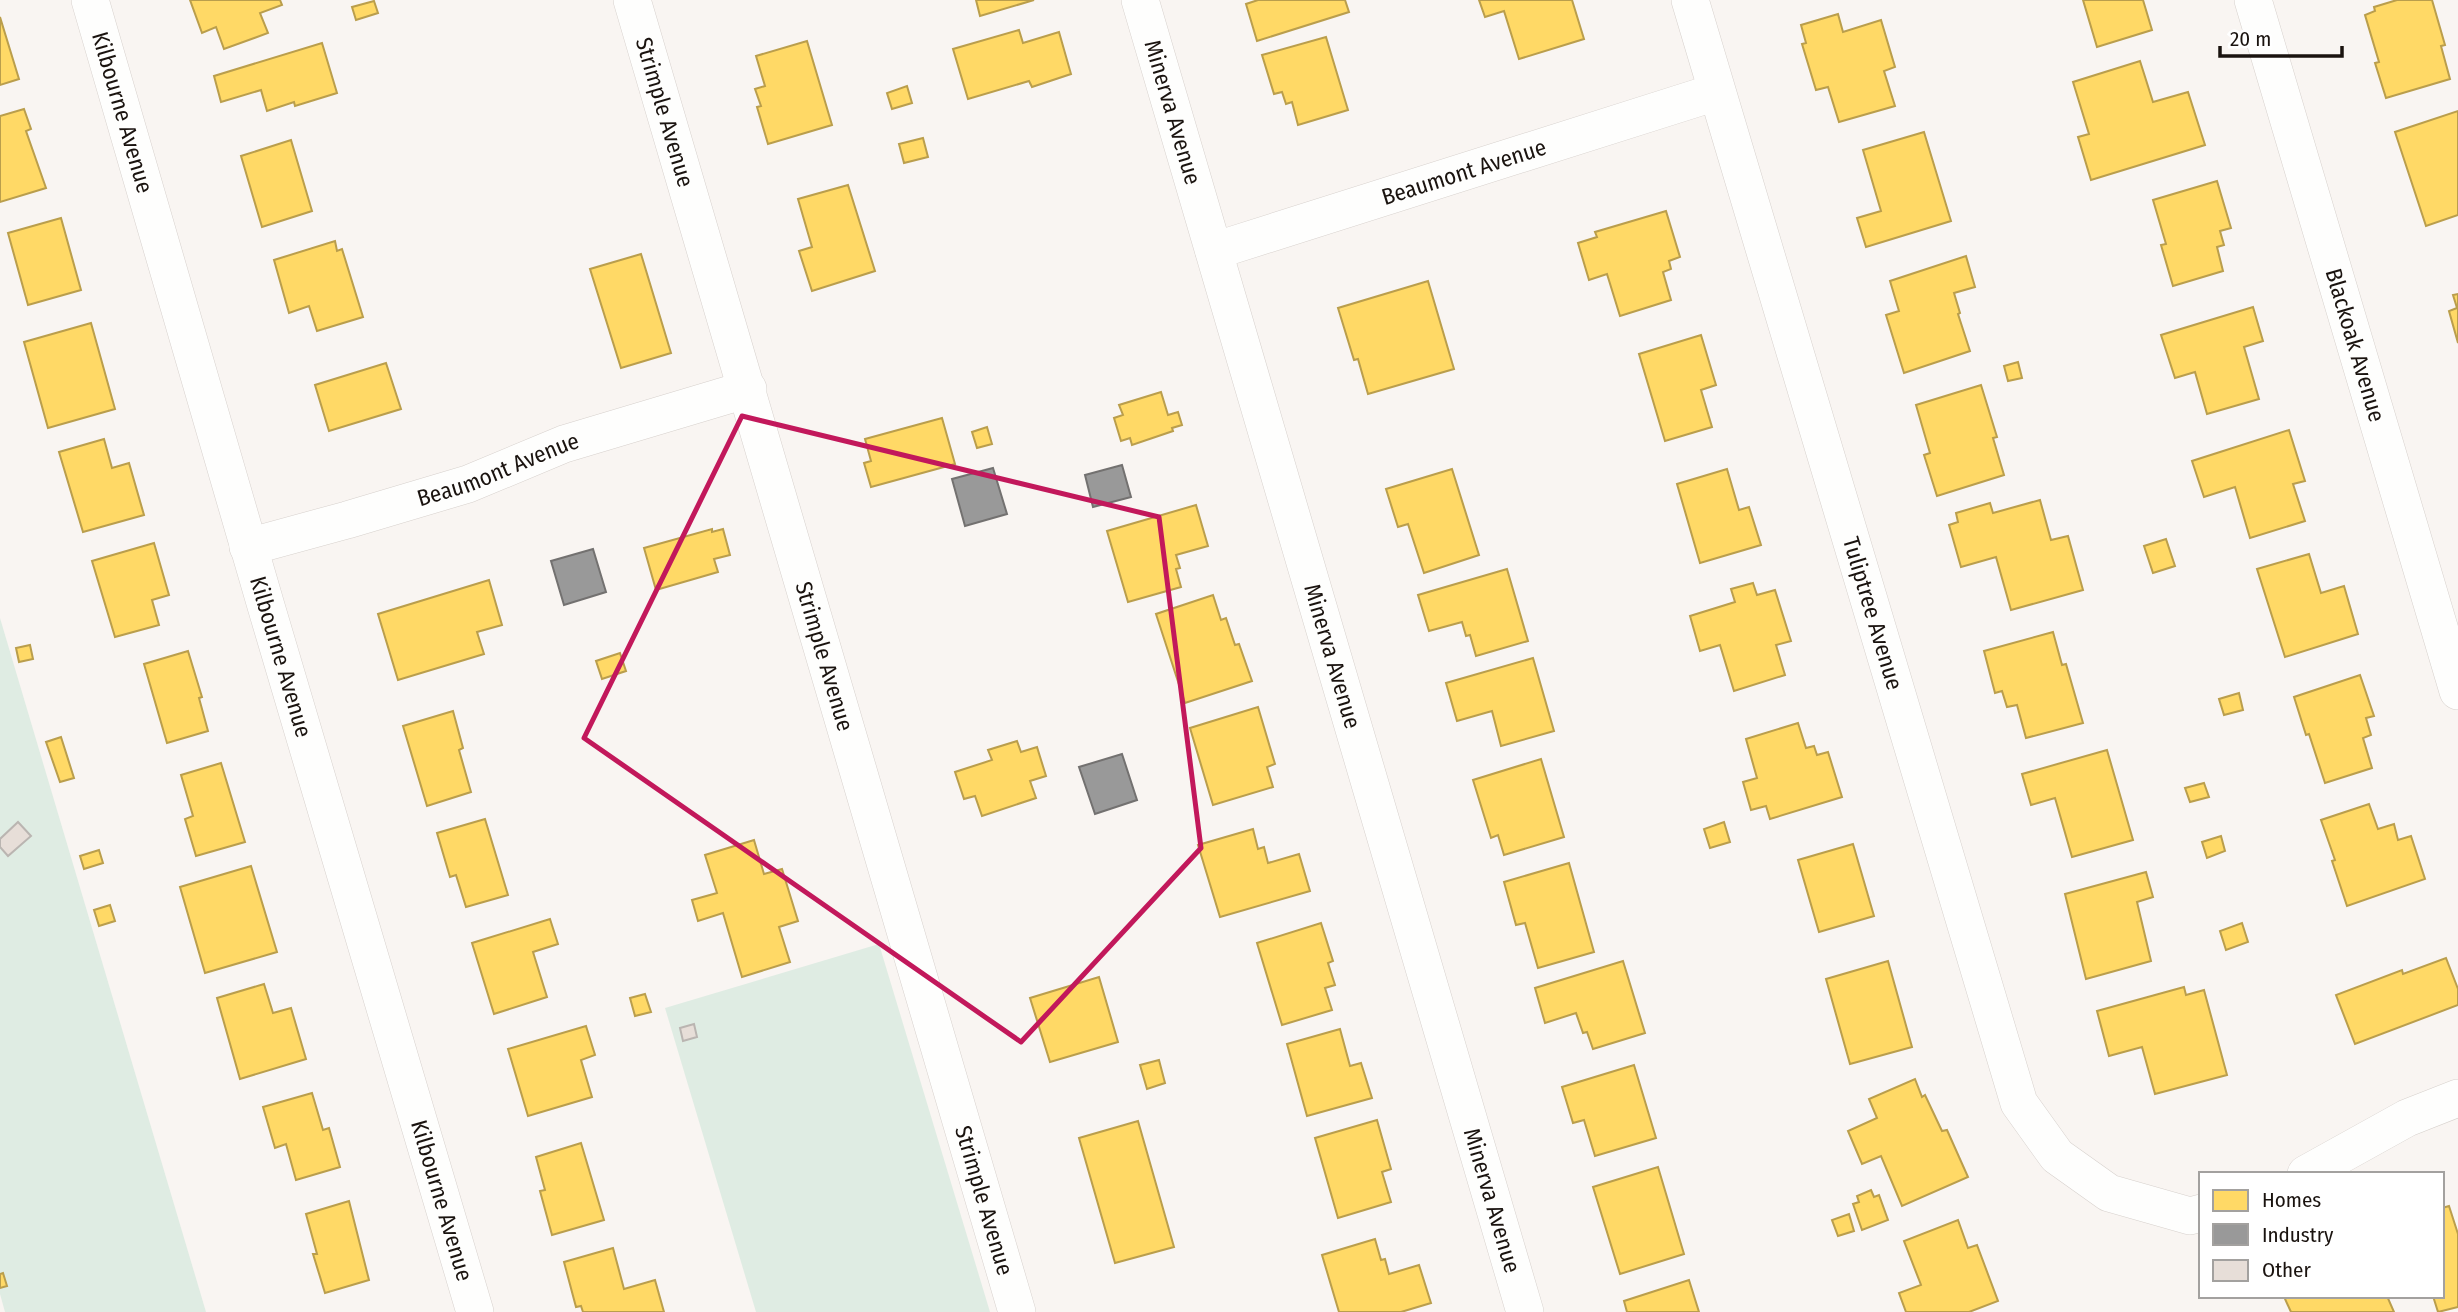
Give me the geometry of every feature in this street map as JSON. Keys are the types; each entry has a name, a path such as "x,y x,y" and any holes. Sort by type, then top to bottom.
{"street":[{"name":"Kilbourne Avenue","path":"90,0 248,547 475,1312"},
{"name":"Strimple Avenue","path":"632,0 1017,1312"},
{"name":"Minerva Avenue","path":"1140,0 1525,1312"},
{"name":"Tuliptree Avenue","path":"1690,0 2020,1103 2057,1156 2109,1193 2190,1216 2199,1214"},
{"name":"Blackoak Avenue","path":"2253,0 2458,691"},
{"name":"Beaumont Avenue","path":"1214,251 1716,92"},
{"name":"Beaumont Avenue","path":"248,547 468,484 564,444 748,389"},
{"path":"2310,1172 2407,1118 2458,1098"}],"highlighted area":[{"path":"742,416 1159,517 1201,848 1021,1042 584,738"}],"shaded area":[{"path":"0,618 206,1312 5,1312 0,1294"},
{"path":"879,944 990,1312 756,1312 665,1008"}],"building: Homes":[{"path":"190,0 280,0 282,5 260,13 268,33 224,49 216,27 202,33"},
{"path":"976,0 1034,0 980,16"},
{"path":"1258,0 1345,0 1349,12 1257,41 1246,4"},
{"path":"1479,0 1572,0 1584,39 1519,59 1504,11 1485,17"},
{"path":"2083,0 2143,0 2152,30 2097,47"},
{"path":"2397,0 2432,0 2445,45 2441,46 2450,79 2386,98 2365,15 2375,11 2374,7"},
{"path":"374,1 378,13 356,20 352,7"},
{"path":"1838,14 1843,32 1881,20 1895,67 1884,71 1895,106 1839,122 1828,87 1816,90 1802,44 1806,43 1801,25"},
{"path":"0,17 19,79 0,85"},
{"path":"1019,30 1023,43 1059,32 1071,74 1032,87 1029,81 968,99 953,49"},
{"path":"1326,37 1348,110 1298,125 1292,102 1286,104 1282,92 1274,94 1262,55"},
{"path":"807,41 832,125 768,144 757,107 761,106 755,89 765,86 756,56"},
{"path":"322,43 337,93 295,106 294,102 267,111 261,90 221,102 214,76"},
{"path":"2140,61 2153,102 2188,92 2205,145 2091,180 2078,137 2089,134 2073,82"},
{"path":"907,86 912,103 892,109 887,93"},
{"path":"24,109 31,129 26,131 46,188 0,202 0,116"},
{"path":"2458,111 2458,215 2426,226 2395,132"},
{"path":"1924,132 1951,221 1866,247 1857,218 1881,211 1863,150"},
{"path":"923,138 928,157 904,163 899,144"},
{"path":"291,140 312,211 262,227 241,156"},
{"path":"2217,181 2231,228 2220,231 2224,245 2217,247 2223,271 2173,286 2161,245 2166,244 2153,200"},
{"path":"848,185 875,271 812,291 799,251 812,247 798,199"},
{"path":"1666,211 1680,257 1669,261 1671,269 1663,272 1671,300 1620,316 1607,274 1589,280 1578,243 1597,237 1595,232"},
{"path":"61,218 81,290 28,305 8,233"},
{"path":"335,241 337,251 342,249 363,317 317,331 309,306 289,313 274,260"},
{"path":"641,254 671,353 621,368 590,269"},
{"path":"1966,256 1975,287 1954,293 1970,351 1904,373 1886,315 1899,311 1890,281"},
{"path":"1428,281 1454,369 1368,394 1338,308"},
{"path":"2458,294 2458,343 2449,311 2457,308 2453,295"},
{"path":"2253,307 2263,341 2244,347 2259,399 2207,414 2195,372 2175,378 2161,335"},
{"path":"91,323 115,409 48,428 24,342"},
{"path":"1701,335 1716,385 1701,390 1712,427 1665,441 1639,354"},
{"path":"2018,362 2022,378 2008,381 2004,366"},
{"path":"386,363 401,409 329,431 315,385"},
{"path":"1981,385 1997,437 1993,438 2004,475 1937,496 1924,455 1930,453 1916,405"},
{"path":"1161,392 1168,415 1178,412 1182,425 1172,428 1173,431 1132,445 1130,438 1121,441 1114,418 1123,415 1119,405"},
{"path":"942,418 955,464 871,487 864,463 871,461 865,439"},
{"path":"987,427 992,444 977,448 972,432"},
{"path":"2289,430 2305,481 2293,484 2305,521 2250,538 2235,487 2204,497 2192,461"},
{"path":"104,439 112,468 129,463 144,515 83,532 59,452"},
{"path":"1452,469 1479,555 1424,573 1408,524 1398,527 1386,489"},
{"path":"1727,469 1739,510 1749,507 1761,545 1700,563 1677,484"},
{"path":"2040,500 2051,540 2068,536 2083,590 2011,610 1996,557 1961,567 1949,525 1958,522 1956,513 1990,503 1993,513"},
{"path":"1196,505 1208,546 1176,555 1180,568 1176,569 1181,587 1128,602 1107,531"},
{"path":"712,529 712,532 723,529 730,555 714,559 718,572 656,590 644,548"},
{"path":"2166,539 2175,566 2153,573 2144,546"},
{"path":"154,543 169,595 152,600 159,625 115,637 92,561"},
{"path":"2309,554 2321,593 2344,586 2358,634 2285,657 2257,569"},
{"path":"1507,569 1528,641 1476,656 1470,635 1466,636 1462,622 1429,631 1418,595"},
{"path":"489,580 502,625 477,632 484,654 398,680 378,614"},
{"path":"1753,583 1757,595 1775,590 1791,641 1776,645 1785,675 1734,691 1720,645 1700,651 1690,616 1735,602 1731,589"},
{"path":"1213,595 1221,620 1226,618 1235,645 1239,644 1252,681 1185,703 1156,614"},
{"path":"2053,632 2062,665 2066,664 2083,723 2026,738 2017,705 2007,707 2002,691 1995,693 1984,651"},
{"path":"30,645 33,659 19,662 16,648"},
{"path":"188,651 202,697 199,698 208,731 167,743 144,664"},
{"path":"620,653 626,671 602,679 596,661"},
{"path":"1533,658 1554,731 1501,746 1492,711 1457,721 1446,683"},
{"path":"2360,675 2374,716 2366,718 2371,735 2363,738 2372,768 2325,783 2294,697"},
{"path":"2239,693 2243,710 2224,715 2219,699"},
{"path":"1258,707 1275,764 1267,767 1273,787 1213,805 1190,728"},
{"path":"453,711 463,748 459,750 471,792 427,806 403,726"},
{"path":"1798,723 1806,748 1814,746 1817,755 1828,752 1842,797 1770,819 1766,806 1751,810 1743,782 1757,778 1746,739"},
{"path":"61,737 74,778 60,782 46,742"},
{"path":"1017,741 1021,752 1037,747 1046,776 1030,781 1036,798 982,816 975,796 964,799 955,772 992,760 988,750"},
{"path":"2107,750 2133,840 2072,857 2055,798 2031,805 2022,774"},
{"path":"1541,759 1564,837 1504,855 1498,835 1491,838 1473,780"},
{"path":"221,763 245,842 196,856 185,819 193,816 181,775"},
{"path":"2204,783 2209,797 2190,802 2185,788"},
{"path":"2369,804 2378,829 2394,824 2398,840 2411,836 2425,879 2347,906 2321,820"},
{"path":"485,819 508,895 466,907 456,875 450,877 437,833"},
{"path":"1724,822 1730,842 1710,848 1704,829"},
{"path":"1253,829 1258,849 1264,847 1268,863 1299,854 1310,891 1220,917 1198,845"},
{"path":"2221,836 2225,851 2207,858 2202,842"},
{"path":"754,840 764,874 782,869 798,921 779,927 790,962 742,977 723,913 698,921 692,900 717,893 705,855"},
{"path":"1853,844 1874,916 1819,932 1798,860"},
{"path":"99,850 103,863 84,869 80,856"},
{"path":"1569,863 1594,952 1538,968 1525,923 1516,925 1504,882"},
{"path":"251,866 277,952 205,973 180,887"},
{"path":"2146,872 2153,897 2137,902 2151,961 2086,979 2065,894"},
{"path":"110,905 115,921 99,926 94,910"},
{"path":"550,919 558,944 533,952 547,997 494,1014 472,943"},
{"path":"1321,923 1333,961 1328,963 1335,985 1325,988 1332,1010 1282,1025 1257,943"},
{"path":"2242,923 2248,942 2226,950 2220,931"},
{"path":"2446,958 2458,989 2458,1005 2355,1044 2336,995 2402,970 2403,974"},
{"path":"1623,961 1645,1033 1593,1049 1587,1032 1583,1033 1576,1013 1545,1023 1535,988"},
{"path":"1888,961 1912,1047 1850,1064 1826,979"},
{"path":"1099,977 1118,1042 1050,1062 1030,998"},
{"path":"264,984 273,1013 291,1008 306,1059 240,1079 217,998"},
{"path":"2184,987 2186,995 2204,990 2227,1075 2155,1094 2142,1047 2109,1056 2097,1011"},
{"path":"645,994 651,1012 635,1016 630,998"},
{"path":"586,1026 595,1055 581,1060 592,1097 528,1116 508,1049"},
{"path":"1340,1029 1350,1066 1361,1063 1372,1098 1307,1116 1287,1044"},
{"path":"1159,1060 1165,1083 1147,1089 1140,1065"},
{"path":"1634,1065 1656,1138 1595,1156 1584,1120 1573,1123 1562,1087"},
{"path":"1915,1079 1942,1131 1947,1130 1968,1177 1902,1206 1881,1156 1862,1164 1848,1131 1877,1118 1869,1099"},
{"path":"312,1093 323,1130 329,1128 340,1167 296,1180 286,1144 275,1148 263,1107"},
{"path":"1377,1120 1391,1169 1382,1172 1391,1202 1338,1218 1315,1138"},
{"path":"1138,1121 1174,1247 1115,1263 1079,1138"},
{"path":"581,1143 604,1220 552,1235 540,1191 545,1190 536,1157"},
{"path":"1658,1167 1684,1254 1620,1274 1593,1187"},
{"path":"1871,1190 1874,1197 1879,1195 1888,1220 1862,1230 1853,1204 1859,1202 1857,1196"},
{"path":"349,1201 369,1280 325,1293 313,1254 317,1254 306,1214"},
{"path":"2449,1206 2458,1234 2458,1307 2438,1312 2434,1298 2444,1298 2444,1207"},
{"path":"1849,1214 1854,1231 1838,1236 1832,1220"},
{"path":"1958,1220 1968,1248 1977,1245 1998,1301 1969,1312 1906,1312 1899,1293 1921,1285 1904,1241"},
{"path":"1375,1239 1381,1260 1385,1259 1389,1274 1419,1265 1431,1303 1401,1312 1339,1312 1322,1255"},
{"path":"613,1248 624,1289 655,1280 664,1312 583,1312 581,1306 576,1307 564,1262"},
{"path":"3,1273 7,1286 0,1288 0,1274"},
{"path":"1689,1280 1699,1312 1627,1312 1624,1301"},
{"path":"2388,1298 2394,1312 2291,1312 2285,1299"}],"building: Industry":[{"path":"1122,465 1131,497 1093,507 1085,475"},
{"path":"993,468 1007,514 965,526 952,479"},
{"path":"593,549 606,592 564,605 551,561"},
{"path":"1122,754 1137,800 1095,814 1079,767"}],"building: Other":[{"path":"18,822 31,836 8,856 0,847 0,839"},
{"path":"694,1024 697,1037 683,1041 680,1028"}]}
